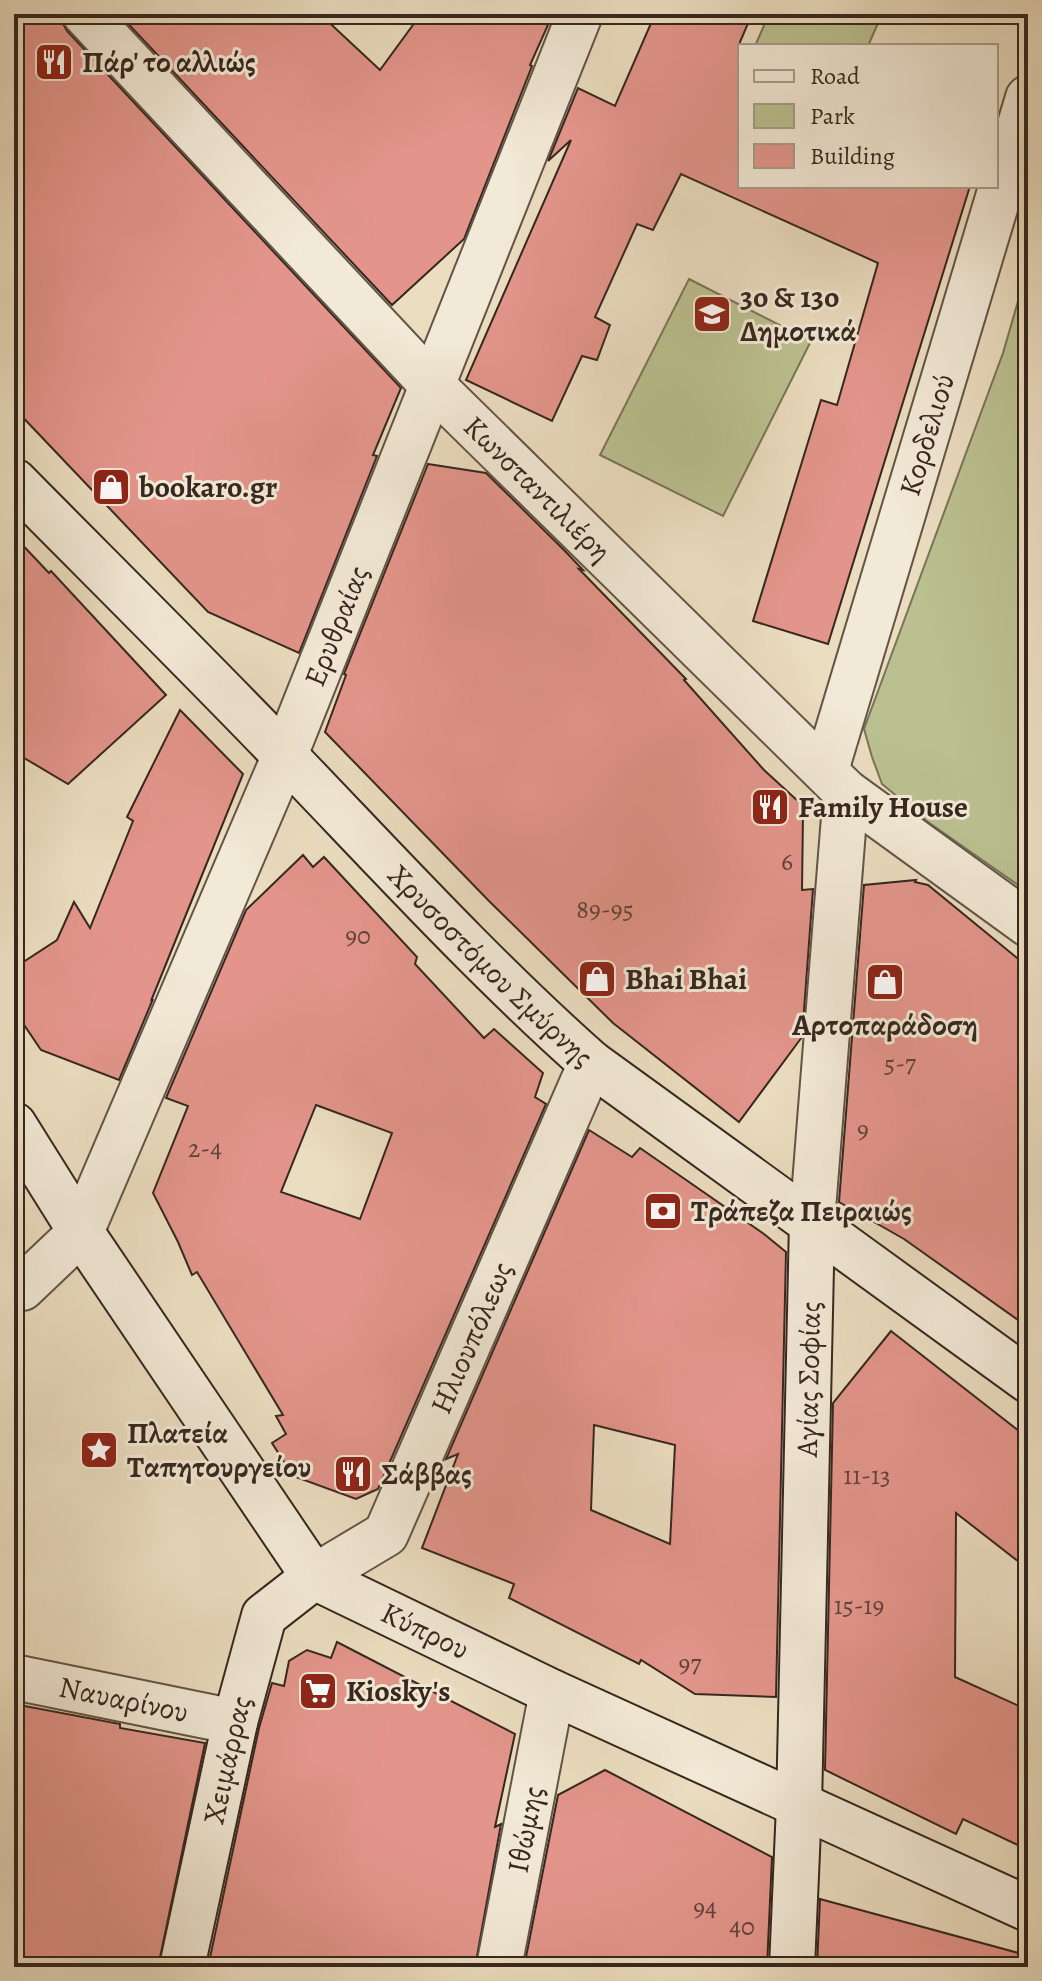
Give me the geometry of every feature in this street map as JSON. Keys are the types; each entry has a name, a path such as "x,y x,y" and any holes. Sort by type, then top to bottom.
{"street":[{"name":"Κωνσταντιλιέρη","path":"85,14 433,386 836,781 1028,924"},
{"name":"Ερυθραίας","path":"81,1232 285,755 580,14"},
{"name":"Κορδελιού","path":"836,781 1028,98"},
{"name":"Χρυσοστόμου Σμύρνης","path":"14,481 285,755 468,946 591,1063 1028,1380"},
{"name":"Αγίας Σοφίας","path":"792,1967 799,1806 812,1222 836,781"},
{"name":"Ηλιουπόλεως","path":"314,1577 386,1534 591,1063"},
{"path":"14,1125 81,1232 314,1577"},
{"path":"17,1291 81,1232"},
{"name":"Κύπρου","path":"314,1577 552,1692 1028,1909"},
{"name":"Χειμάρρας","path":"182,1967 235,1722 264,1616 314,1577"},
{"name":"Ναυαρίνου","path":"14,1677 235,1722"},
{"name":"Ιθώμης","path":"499,1967 552,1692"}],"green space":[{"path":"769,14 882,14 869,44 756,44"},
{"path":"1028,267 1028,892 928,822 882,784 864,729 1003,353"},
{"path":"689,279 811,341 723,516 600,455"}],"building":[{"path":"35,14 61,14 67,31 401,388 299,653 208,612 14,408 14,34"},
{"path":"119,14 320,14 380,70 421,14 525,14 548,25 464,239 392,305"},
{"path":"655,14 752,14 738,44 738,188 969,188 828,644 753,621 821,400 837,405 878,263 681,174 653,230 637,224 595,317 610,325 597,360 582,356 552,421 466,380 571,140 548,161 578,88 615,106"},
{"path":"428,464 486,473 564,550 686,679 764,770 799,802 803,814 802,890 813,889 802,1037 739,1122 613,1023 325,732 344,674"},
{"path":"14,536 49,573 51,571 166,695 68,784 14,752"},
{"path":"180,710 243,774 119,1080 41,1050 14,1010 14,968 57,940 74,902 90,928 133,821 127,817"},
{"path":"303,855 313,867 324,857 417,957 415,964 484,1038 494,1029 543,1073 535,1097 546,1104 378,1489 356,1499 293,1476 272,1443 286,1434 276,1416 283,1415 197,1272 192,1275 153,1193 188,1106 166,1098 246,910","holes":["316,1105 392,1133 360,1219 281,1192"]},
{"path":"916,880 928,885 1028,967 1028,1327 904,1239 839,1202 864,885"},
{"path":"589,1130 632,1157 640,1148 764,1234 786,1252 776,1697 695,1694 641,1660 639,1664 509,1598 514,1584 422,1548 458,1454 446,1459","holes":["594,1425 675,1445 670,1544 591,1510"]},
{"path":"891,1331 1028,1438 1028,1569 956,1513 955,1677 1028,1710 1028,1850 963,1819 956,1834 825,1770 833,1403"},
{"path":"337,1642 515,1734 495,1827 501,1824 475,1967 208,1967 259,1728 272,1683 284,1686 289,1661 307,1650 331,1658"},
{"path":"14,1704 205,1743 158,1967 14,1967"},
{"path":"605,1770 772,1857 767,1967 524,1967 558,1795"},
{"path":"820,1899 1022,1954 1020,1967 817,1967"}],"place":[{"name":"Πάρ' το αλλιώς","path":"54,62"},
{"name":"3o & 13o Δημοτικά","path":"712,314"},
{"name":"bookaro.gr","path":"111,487"},
{"name":"Family House","path":"770,807"},
{"name":"Bhai Bhai","path":"597,979"},
{"name":"Αρτοπαράδοση","path":"885,982"},
{"name":"Τράπεζα Πειραιώς","path":"663,1211"},
{"name":"Πλατεία Ταπητουργείου","path":"99,1450"},
{"name":"Σάββας","path":"353,1474"},
{"name":"Kiosky's","path":"318,1691"}]}
